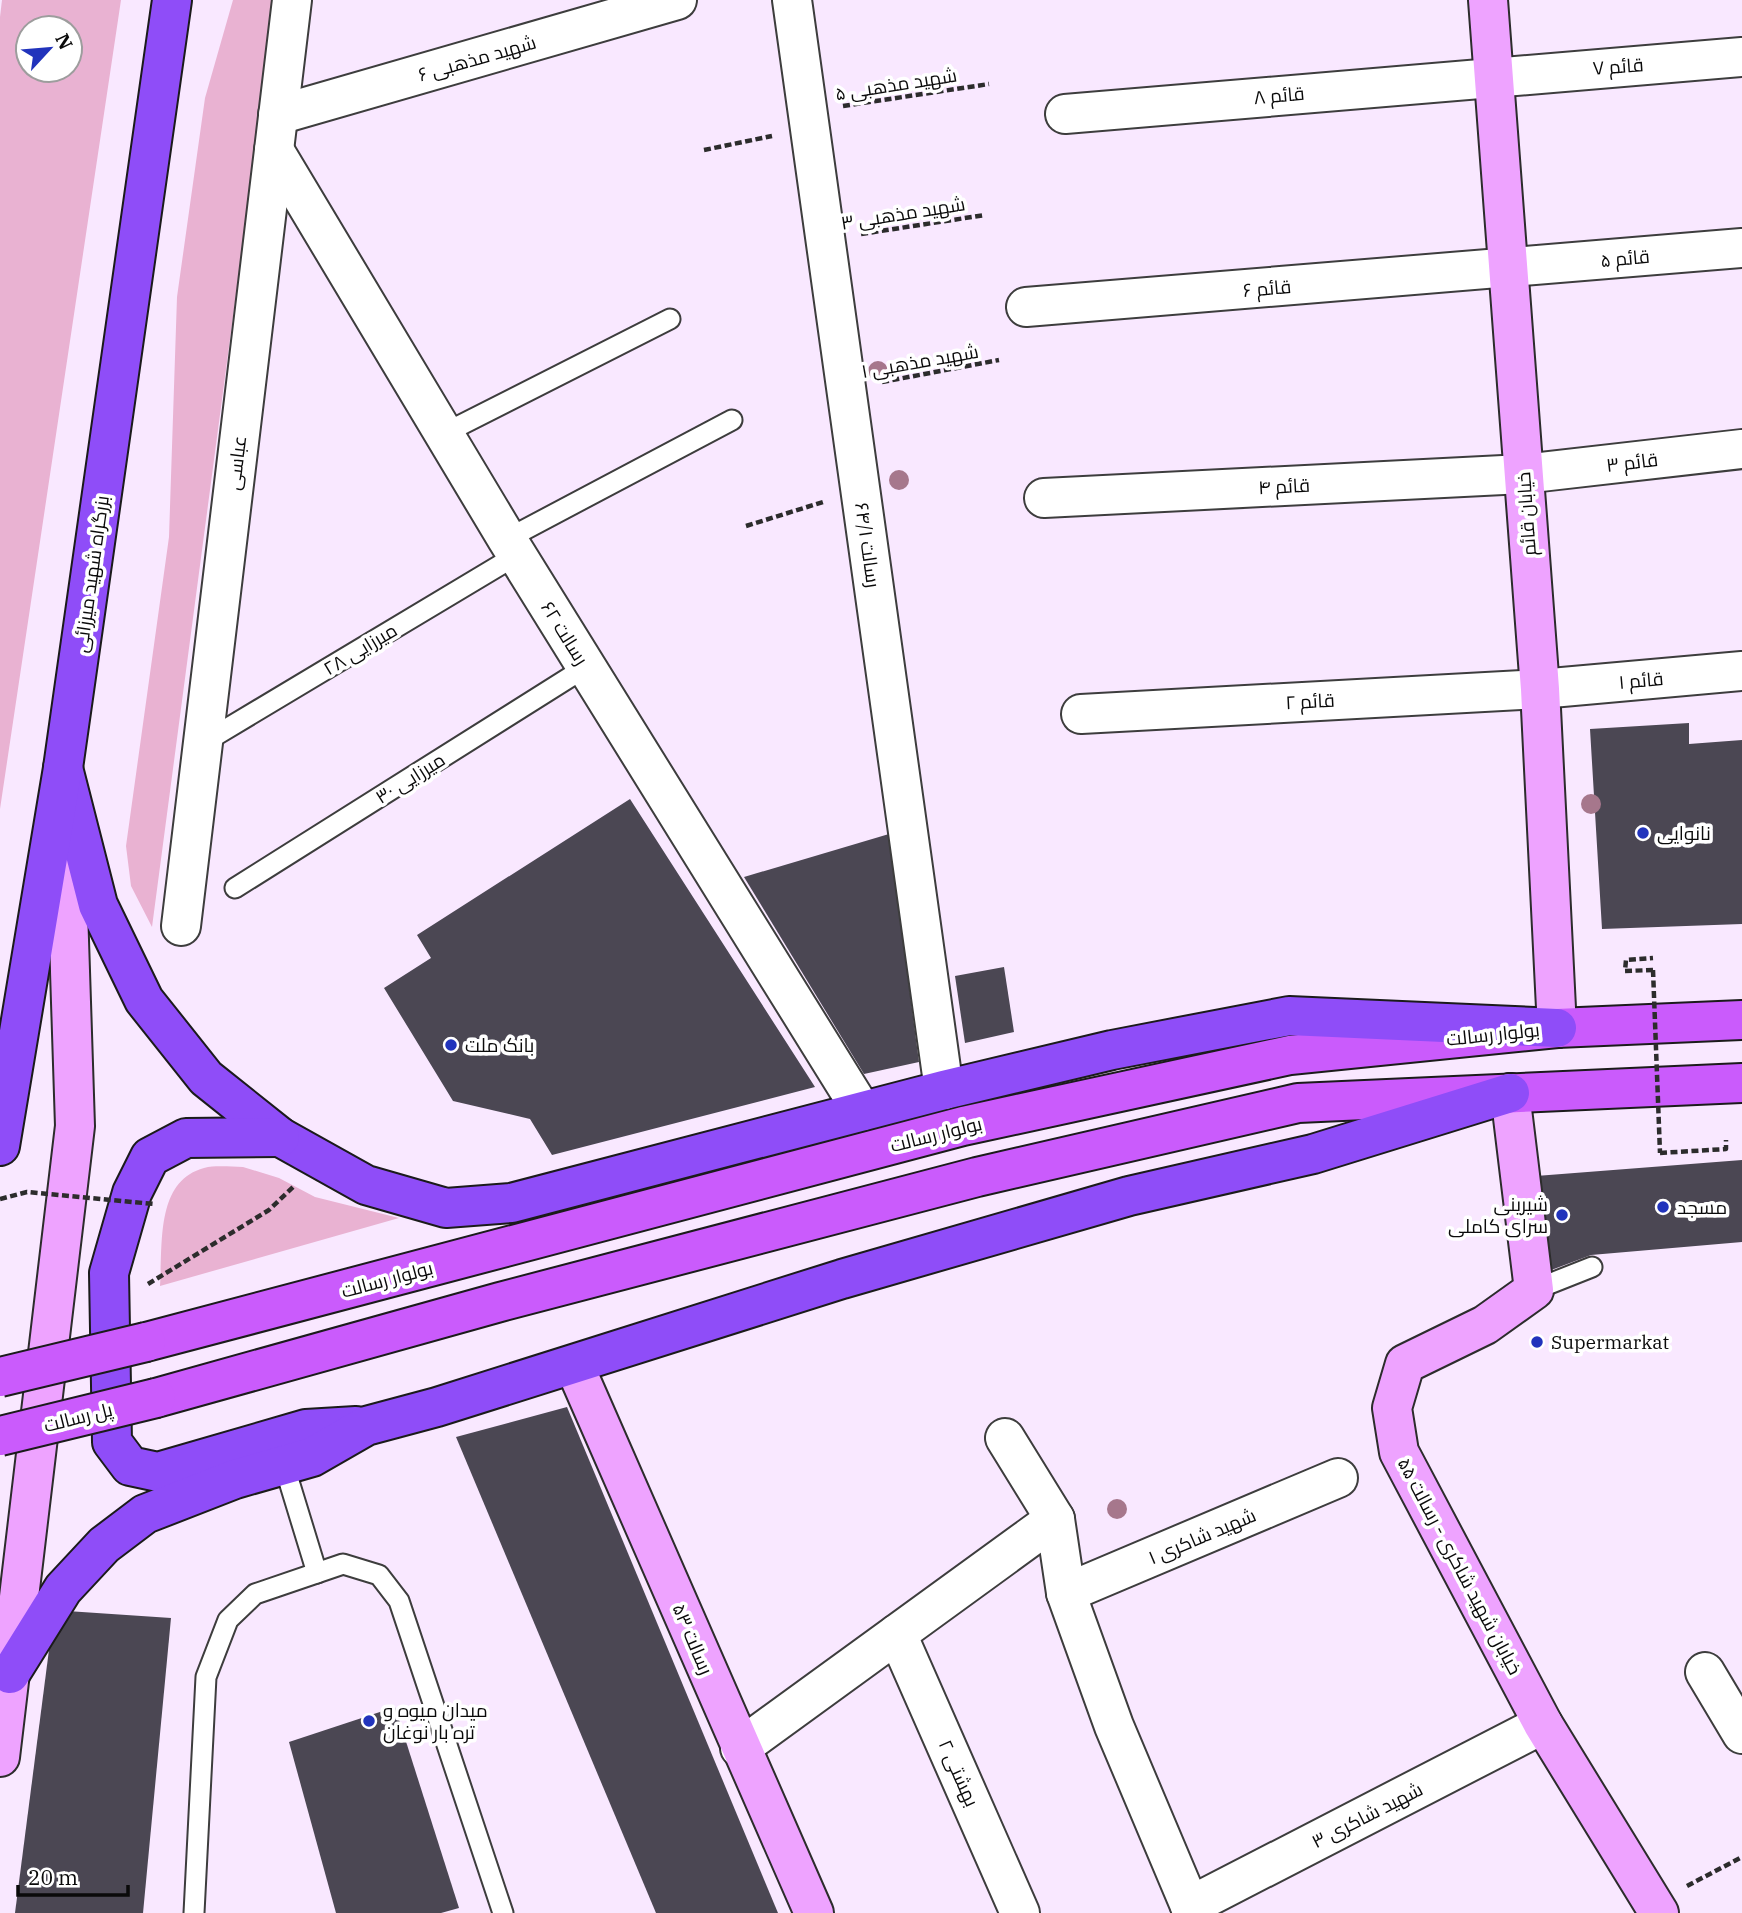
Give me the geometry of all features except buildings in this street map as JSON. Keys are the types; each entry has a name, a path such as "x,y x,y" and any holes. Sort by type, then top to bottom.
{"highway":[{"name":"بزرگراه شهید میرزائی","path":"0,1146 63,768 172,0"},
{"path":"63,768 98,905 144,1000 206,1078 280,1137 366,1185 446,1208 511,1203 944,1090 1112,1050 1289,1016 1557,1028"},
{"path":"280,1137 186,1138 150,1157 132,1194 109,1273 112,1442 130,1466 158,1472 306,1429 366,1426 574,1365 907,1260 1129,1196 1313,1154 1510,1093"},
{"path":"10,1674 63,1589 104,1545 145,1514 235,1479 312,1457 366,1426"}],"main road":[{"name":"بولوار رسالت","path":"0,1377 146,1342 963,1126 1290,1055 1557,1028 1742,1020"},
{"path":"1510,1093 1742,1083"},
{"name":"پل رسالت","path":"0,1436 156,1398 500,1302 977,1177 1298,1102 1510,1093"}],"street":[{"name":"عباسی","path":"181,926 292,0"},
{"name":"شهید مذهبی ۶","path":"276,133 677,0"},
{"name":"رسالت ۶۴/۱","path":"792,0 944,1090"},
{"name":"خیابان قائم","path":"1488,0 1540,689 1557,1028"},
{"name":"قائم ۷","path":"1494,76 1742,57"},
{"name":"قائم ۸","path":"1065,114 1494,76"},
{"name":"رسالت ۶۲","path":"276,133 443,435 862,1111"},
{"name":"قائم ۵","path":"1507,268 1742,248"},
{"name":"قائم ۶","path":"1026,307 1507,268"},
{"name":"قائم ۳","path":"1523,474 1742,449"},
{"name":"قائم ۴","path":"1044,498 1523,474"},
{"name":"قائم ۱","path":"1540,689 1742,671"},
{"name":"قائم ۲","path":"1081,714 1540,689"},
{"path":"0,1757 75,1126 63,768"},
{"path":"1510,1093 1534,1290"},
{"name":"خیابان شهید شاکری - رسالت ۵۵","path":"1534,1290 1485,1325 1405,1364 1392,1408 1399,1452 1544,1724 1656,1909"},
{"name":"رسالت ۵۳","path":"574,1365 814,1913"},
{"path":"1005,1438 1055,1519 1066,1593 1114,1726 1192,1909"},
{"name":"شهید شاکری ۱","path":"1066,1593 1338,1478"},
{"path":"740,1748 1055,1519"},
{"name":"بهشتی ۲","path":"897,1634 1020,1913"},
{"path":"1705,1672 1742,1734"},
{"name":"شهید شاکری ۳","path":"1192,1909 1544,1724"}],"lane":[{"path":"443,435 670,319"},
{"name":"میرزایی ۲۸","path":"203,743 512,547 732,420"},
{"name":"میرزایی ۳۰","path":"235,888 586,667"},
{"path":"1534,1290 1592,1267"},
{"path":"284,1465 317,1573"},
{"path":"194,1913 206,1677 228,1620 256,1594 343,1564 379,1575 399,1601 503,1913"}],"path":[{"name":"شهید مذهبی ۵","path":"704,150 809,120 989,84"},
{"name":"شهید مذهبی ۳","path":"825,239 985,215"},
{"name":"شهید مذهبی ۱","path":"846,388 999,360"},
{"path":"746,526 860,491"},
{"path":"1653,958 1626,960 1625,971 1653,970 1660,1153 1726,1149 1726,1140"},
{"path":"109,1273 150,1285 269,1210 294,1186"},
{"path":"0,1199 27,1192 154,1204"},
{"path":"1656,1909 1742,1857"}],"shaded area":[{"path":"2,0 121,0 0,809"},
{"path":"233,0 275,0 152,927 131,886 126,846 169,537 177,297 205,98"},
{"path":"243,1167 279,1178 315,1197 399,1218 160,1286 165,1217 177,1186 188,1175 204,1168"}],"place":[{"name":"نانوایی","path":"1643,833"},
{"name":"بانک ملت","path":"451,1045"},
{"name":"مسجد","path":"1663,1207"},
{"name":"شیرینی سرای کاملی","path":"1562,1215"},
{"name":"Supermarkat","path":"1537,1342"},
{"name":"میدان میوه و تره بار نوغان","path":"369,1721"}]}
